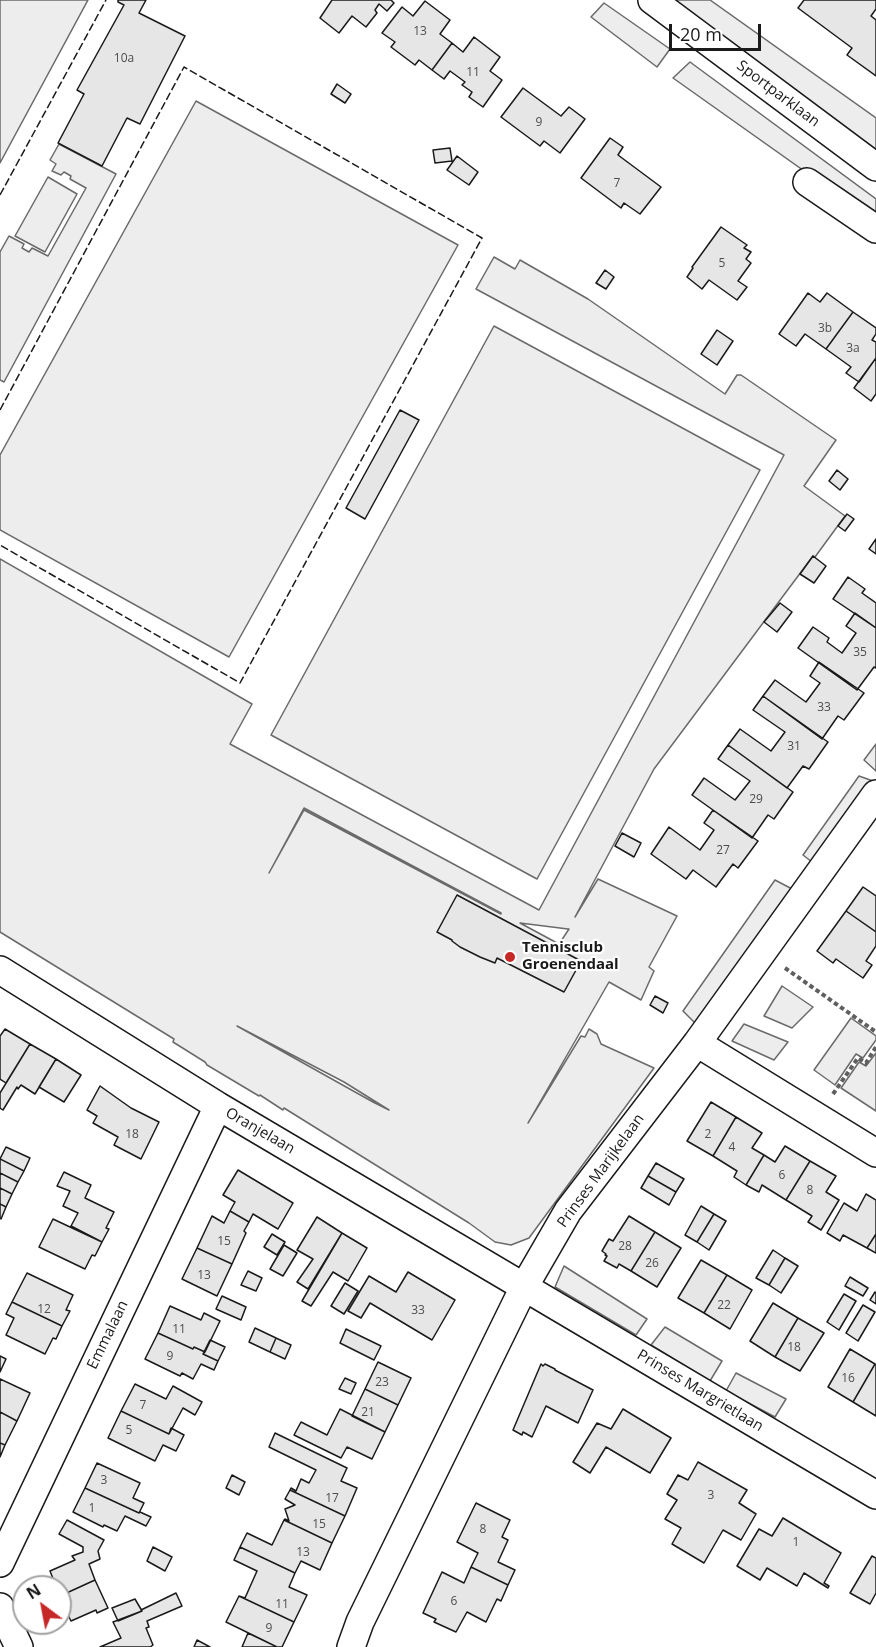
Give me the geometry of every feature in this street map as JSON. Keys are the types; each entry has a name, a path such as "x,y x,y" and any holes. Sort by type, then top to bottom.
{"street":[{"name":"Sportparklaan","path":"652,0 876,167"},
{"path":"807,182 876,230"},
{"name":"Prinses Marijkelaan","path":"351,1647 360,1622 524,1287 568,1211 696,1043 876,794"},
{"name":"Oranjelaan","path":"0,970 218,1106 524,1287"},
{"path":"696,1043 876,1153"},
{"name":"Emmalaan","path":"0,1563 218,1106"},
{"name":"Prinses Margrietlaan","path":"524,1287 876,1495"},
{"path":"0,1607 19,1647"}],"path":[{"path":"762,952 876,1032"},
{"path":"817,1117 858,1058 866,1063 876,1047"}],"shaded area":[{"path":"0,0 88,0 0,163"},
{"path":"663,0 710,0 876,118 876,157"},
{"path":"604,3 670,49 657,67 591,17"},
{"path":"690,62 876,199 876,222 673,78"},
{"path":"196,101 458,245 229,657 0,530 0,455"},
{"path":"59,144 116,174 4,382 0,380 0,252 9,236 24,244 22,248 29,252 32,248 48,256 86,188 70,179 71,176 64,172 61,175 52,171 56,164 50,160"},
{"path":"48,177 77,194 45,252 15,236"},
{"path":"494,257 515,269 520,260 588,299 725,394 737,375 741,375 836,440 804,486 845,516 654,769 575,917 598,879 677,916 649,967 654,971 641,1000 609,982 528,1123 581,1036 585,1037 589,1029 597,1034 601,1044 654,1068 529,1238 511,1245 495,1242 469,1223 284,1108 283,1110 207,1065 173,1042 174,1039 0,932 0,559 252,704 230,744 539,910 784,455 476,289","holes":["304,808 501,913 501,914 304,810 269,873","520,923 569,929 559,944","237,1026 344,1082 389,1110"]},
{"path":"494,326 760,470 537,879 271,735"},
{"path":"876,744 876,771 864,760"},
{"path":"859,776 873,781 812,862 803,855"},
{"path":"775,880 794,890 695,1023 683,1011"},
{"path":"782,986 813,1007 792,1028 764,1016"},
{"path":"851,1018 876,1036 876,1040 863,1058 856,1054 835,1085 814,1070"},
{"path":"744,1024 788,1042 774,1060 732,1041"},
{"path":"876,1053 876,1111 841,1088 859,1062 866,1066"},
{"path":"564,1266 647,1319 636,1335 555,1287"},
{"path":"665,1327 722,1361 710,1381 651,1345"},
{"path":"736,1373 786,1399 775,1417 726,1391"}],"building":[{"path":"118,0 146,0 139,13 185,36 140,124 127,118 102,166 58,143 84,94 77,90 124,5"},
{"path":"332,0 391,0 394,3 387,11 379,4 375,10 377,13 366,27 352,16 339,33 320,18"},
{"path":"804,0 876,0 876,9 871,16 876,20 876,76 847,55 852,48 798,8"},
{"path":"425,1 450,20 440,34 452,43 432,70 419,60 415,65 391,47 395,42 382,33 402,7 413,16"},
{"path":"474,37 500,57 490,71 502,80 483,107 469,97 472,92 462,85 465,82 450,71 444,79 432,70 452,43 463,52"},
{"path":"337,84 351,94 345,103 331,94"},
{"path":"523,88 561,116 569,107 585,119 560,153 544,141 540,146 501,117"},
{"path":"610,138 623,147 618,155 661,187 640,214 624,203 621,208 581,178"},
{"path":"450,148 452,161 435,163 433,150"},
{"path":"457,156 478,172 469,185 447,170"},
{"path":"721,227 747,245 744,248 751,252 746,259 751,263 738,281 747,287 737,300 709,280 702,289 687,277"},
{"path":"605,270 614,277 606,289 596,283"},
{"path":"808,293 820,302 827,293 853,312 826,349 805,334 796,346 779,334"},
{"path":"853,312 876,328 876,334 872,340 876,342 876,358 859,382 846,373 851,367 826,349"},
{"path":"717,330 733,341 717,365 701,354"},
{"path":"876,358 876,394 871,401 854,388"},
{"path":"400,410 419,420 365,519 346,508"},
{"path":"837,470 848,479 840,490 829,481"},
{"path":"847,514 854,519 845,531 838,526"},
{"path":"876,539 876,554 869,549"},
{"path":"813,556 826,566 814,583 800,574"},
{"path":"848,577 865,589 862,593 876,603 876,628 833,599"},
{"path":"780,603 792,612 777,632 764,622"},
{"path":"855,613 876,628 876,668 874,667 857,690 798,648 813,627 829,638 827,642 842,653 856,633 846,626"},
{"path":"819,662 864,693 844,720 838,716 822,739 763,696 775,680 806,702 820,683 810,676"},
{"path":"763,696 828,742 809,769 803,766 787,788 728,745 740,729 771,751 785,732 753,710"},
{"path":"728,745 793,792 774,819 768,815 752,838 692,795 704,778 735,800 750,781 718,759"},
{"path":"713,810 758,841 738,868 733,864 716,887 693,870 686,879 651,854 669,827 700,850 714,830 704,823"},
{"path":"622,833 641,843 634,857 615,846"},
{"path":"863,887 876,896 876,932 846,911"},
{"path":"457,895 581,961 564,992 497,958 495,963 480,957 437,932"},
{"path":"846,911 876,932 876,946 866,961 872,965 863,978 836,959 833,963 817,951"},
{"path":"655,996 668,1003 663,1013 650,1005"},
{"path":"5,1029 30,1044 6,1083 0,1079 0,1036"},
{"path":"30,1044 56,1059 35,1094 21,1085 18,1089 17,1087 3,1110 0,1108 0,1093"},
{"path":"56,1059 81,1075 64,1102 39,1087"},
{"path":"100,1086 131,1108 159,1122 141,1159 114,1145 118,1137 93,1123 97,1116 87,1110"},
{"path":"711,1102 736,1117 713,1156 687,1141"},
{"path":"736,1117 762,1133 752,1148 764,1155 746,1185 734,1177 737,1171 713,1156"},
{"path":"785,1146 810,1161 786,1200 762,1185 759,1192 746,1185 764,1155 775,1162"},
{"path":"6,1147 30,1158 24,1171 0,1159"},
{"path":"0,1159 24,1171 18,1182 0,1173"},
{"path":"810,1161 836,1176 826,1192 839,1200 821,1230 808,1222 812,1216 786,1200"},
{"path":"656,1163 684,1179 676,1192 648,1176"},
{"path":"238,1170 293,1203 278,1229 253,1214 249,1222 230,1211 235,1202 223,1195"},
{"path":"64,1172 91,1185 85,1198 114,1212 102,1242 71,1226 78,1213 63,1206 70,1191 57,1186"},
{"path":"0,1173 18,1182 12,1194 0,1188"},
{"path":"648,1176 676,1192 669,1205 641,1188"},
{"path":"0,1188 12,1194 6,1207 0,1204"},
{"path":"866,1194 876,1200 876,1234 867,1248 843,1235 840,1241 827,1233 844,1203 857,1211"},
{"path":"0,1204 6,1207 1,1219 0,1218"},
{"path":"701,1206 714,1214 697,1242 685,1235"},
{"path":"230,1211 249,1222 232,1264 197,1248 212,1216 224,1223"},
{"path":"714,1214 726,1221 709,1250 697,1242"},
{"path":"629,1216 655,1232 631,1271 619,1264 617,1268 604,1261 607,1256 602,1251 609,1239 613,1241"},
{"path":"317,1217 342,1233 308,1289 297,1282 313,1259 297,1250"},
{"path":"53,1219 102,1242 85,1269 39,1247"},
{"path":"655,1232 681,1248 657,1287 631,1271"},
{"path":"342,1233 367,1248 348,1281 333,1272 311,1306 302,1301"},
{"path":"272,1234 285,1242 277,1255 264,1247"},
{"path":"876,1234 876,1253 867,1248"},
{"path":"284,1245 297,1253 283,1276 270,1269"},
{"path":"197,1248 232,1264 217,1296 182,1279"},
{"path":"773,1250 785,1258 769,1285 756,1278"},
{"path":"785,1258 798,1266 781,1293 769,1285"},
{"path":"701,1260 727,1275 704,1313 678,1298"},
{"path":"248,1271 262,1278 256,1291 241,1285"},
{"path":"408,1272 455,1300 432,1340 370,1303 361,1318 348,1311 369,1276 396,1292"},
{"path":"27,1273 73,1295 66,1310 70,1311 62,1326 12,1302"},
{"path":"727,1275 752,1290 730,1329 704,1313"},
{"path":"850,1277 868,1288 863,1296 845,1286"},
{"path":"345,1283 358,1291 344,1314 331,1306"},
{"path":"876,1293 876,1304 870,1300"},
{"path":"844,1294 856,1301 839,1330 827,1322"},
{"path":"222,1296 246,1307 241,1320 216,1309"},
{"path":"12,1302 62,1326 45,1354 6,1335 14,1318 6,1314"},
{"path":"773,1303 798,1318 775,1357 750,1341"},
{"path":"863,1305 875,1312 858,1341 846,1333"},
{"path":"170,1306 201,1320 204,1313 220,1321 205,1352 158,1333"},
{"path":"798,1318 824,1333 800,1371 775,1357"},
{"path":"255,1328 276,1338 270,1352 249,1342"},
{"path":"346,1329 381,1346 374,1360 340,1343"},
{"path":"158,1333 205,1352 203,1354 218,1361 214,1370 201,1364 193,1379 182,1373 180,1376 145,1359"},
{"path":"276,1338 291,1345 285,1359 270,1352"},
{"path":"210,1340 225,1347 218,1361 203,1354"},
{"path":"850,1349 875,1364 853,1402 828,1387"},
{"path":"0,1356 6,1359 0,1372"},
{"path":"378,1362 411,1378 398,1405 365,1389"},
{"path":"541,1364 593,1390 578,1423 546,1406 532,1437 513,1430"},
{"path":"876,1365 876,1416 853,1402"},
{"path":"345,1378 356,1383 351,1394 339,1389"},
{"path":"0,1379 30,1393 17,1421 0,1412"},
{"path":"135,1384 166,1399 173,1386 202,1402 195,1415 183,1408 169,1434 121,1411"},
{"path":"365,1389 398,1405 385,1432 352,1416"},
{"path":"340,1409 385,1432 372,1459 347,1447 341,1458 294,1435 301,1422 327,1435"},
{"path":"623,1409 671,1438 650,1473 606,1447 590,1473 573,1462 597,1423 611,1429"},
{"path":"121,1411 169,1434 171,1428 184,1435 176,1451 163,1445 155,1461 108,1438"},
{"path":"0,1412 17,1421 5,1445 0,1443"},
{"path":"275,1433 347,1468 341,1481 357,1488 345,1516 290,1490 291,1488 296,1491 301,1479 309,1483 316,1470 269,1447"},
{"path":"0,1443 5,1445 0,1457"},
{"path":"698,1462 747,1490 739,1503 756,1514 741,1540 723,1530 704,1563 672,1544 681,1528 665,1519 677,1500 667,1494 678,1475 688,1480"},
{"path":"97,1463 140,1483 133,1498 144,1503 139,1513 85,1488"},
{"path":"232,1475 245,1482 239,1495 226,1488"},
{"path":"85,1488 151,1517 146,1526 125,1516 117,1531 104,1525 103,1527 73,1512"},
{"path":"290,1490 345,1516 332,1543 284,1520 289,1521 285,1509 295,1505 285,1499"},
{"path":"476,1503 510,1520 502,1537 508,1540 498,1562 515,1570 508,1585 471,1567 478,1553 457,1542"},
{"path":"783,1518 841,1553 824,1583 829,1586 828,1588 804,1573 797,1586 767,1568 760,1580 737,1566 759,1529 772,1536"},
{"path":"67,1520 104,1540 98,1551 100,1559 89,1564 95,1580 72,1591 72,1575 52,1575 50,1571 75,1560 72,1556 83,1552 83,1547 59,1534"},
{"path":"284,1520 332,1543 320,1570 301,1561 295,1573 240,1547 247,1533 272,1545"},
{"path":"153,1547 172,1557 165,1571 147,1561"},
{"path":"240,1547 295,1573 289,1587 307,1595 294,1622 239,1596 245,1598 257,1571 234,1560"},
{"path":"872,1556 876,1558 876,1593 870,1604 850,1593"},
{"path":"471,1567 508,1585 501,1601 497,1599 486,1622 467,1612 456,1632 434,1622 436,1619 423,1613 442,1572 464,1583"},
{"path":"95,1580 108,1608 97,1613 96,1610 72,1621 72,1591"},
{"path":"176,1593 182,1606 147,1621 149,1627 146,1628 153,1645 150,1647 100,1647 121,1638 113,1622 142,1611"},
{"path":"239,1596 294,1622 282,1647 277,1647 226,1622"},
{"path":"135,1599 142,1611 118,1621 112,1608"},
{"path":"248,1633 277,1647 242,1647"},
{"path":"197,1640 210,1647 194,1647"}],"fence":[{"path":"0,195 106,0"},
{"path":"0,410 184,67 482,238 240,683 0,545"}],"place":[{"name":"Tennisclub Groenendaal","path":"510,957"}]}
